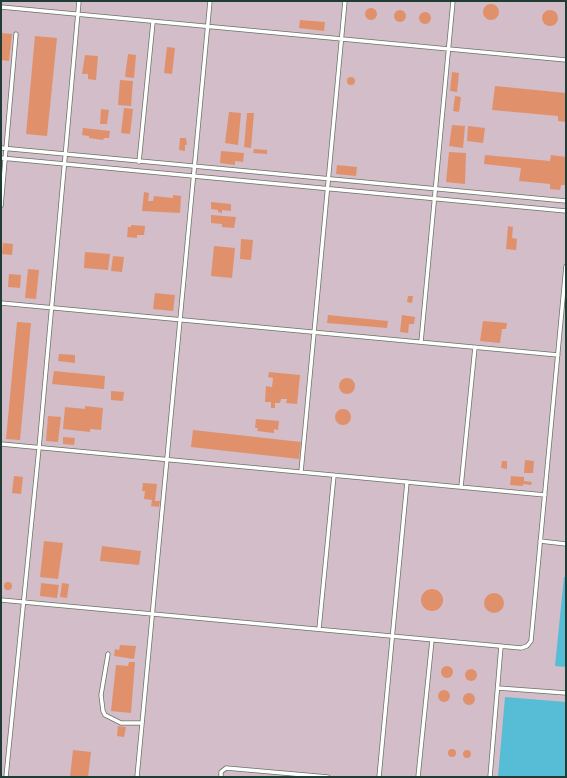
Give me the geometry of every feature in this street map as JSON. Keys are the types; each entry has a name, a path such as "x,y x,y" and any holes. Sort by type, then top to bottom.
{"lane":[{"path":"6,777 39,448 50,308 79,1"},
{"path":"137,777 210,1"},
{"path":"301,472 345,1"},
{"path":"421,342 453,1"},
{"path":"1,8 566,60"},
{"path":"139,162 153,22"},
{"path":"1,206 16,34"},
{"path":"1,148 566,201"},
{"path":"1,158 566,211"},
{"path":"525,207 526,197"},
{"path":"546,209 547,199"},
{"path":"1,600 432,640 525,647 531,641 566,266"},
{"path":"1,303 558,355"},
{"path":"461,487 475,348"},
{"path":"1,444 545,495"},
{"path":"319,629 334,475"},
{"path":"379,777 407,482"},
{"path":"540,541 566,544"},
{"path":"418,777 432,640"},
{"path":"490,777 501,646"},
{"path":"108,654 101,695 103,711 106,715 121,723 142,723"},
{"path":"498,688 566,693"},
{"path":"221,777 221,772 226,768 328,777"}],"shaded area":[{"path":"1,1 566,1 566,777 1,777"}],"water":[{"path":"564,577 566,577 566,667 555,666"},
{"path":"505,697 566,702 566,777 498,777"}],"building":[{"path":"488,4 494,4 499,9 497,18 494,20 488,20 483,15 483,9"},
{"path":"369,8 373,8 377,14 373,20 369,20 365,16 365,12"},
{"path":"398,10 402,10 406,16 402,22 398,22 394,18 394,14"},
{"path":"547,10 553,10 558,15 556,24 553,26 547,26 542,21 542,15"},
{"path":"423,12 427,12 431,18 427,24 423,24 419,20 419,16"},
{"path":"300,20 325,22 324,31 299,28"},
{"path":"1,33 12,34 9,61 1,60"},
{"path":"35,36 57,38 47,136 26,134"},
{"path":"167,47 175,48 172,74 164,73"},
{"path":"128,54 136,55 134,78 125,77"},
{"path":"85,55 98,56 96,80 88,79 88,74 82,74"},
{"path":"452,72 459,73 457,92 450,91"},
{"path":"349,77 353,77 355,81 353,85 349,85 347,83 347,79"},
{"path":"120,80 133,81 131,106 118,105"},
{"path":"495,86 566,93 566,122 558,121 558,116 492,110"},
{"path":"455,96 461,97 459,112 453,111"},
{"path":"124,108 133,109 130,134 121,133"},
{"path":"101,109 109,110 107,124 100,124"},
{"path":"229,112 241,113 238,145 225,143"},
{"path":"247,113 254,113 251,148 244,147"},
{"path":"452,125 465,126 463,148 449,146"},
{"path":"468,126 485,128 483,143 467,141"},
{"path":"83,128 110,131 109,138 104,138 103,140 89,138 89,136 82,135"},
{"path":"180,138 186,138 187,145 185,145 185,151 179,150"},
{"path":"254,149 267,150 267,154 253,153"},
{"path":"221,151 244,153 243,162 235,161 235,165 220,163"},
{"path":"449,152 466,153 465,184 446,182"},
{"path":"485,155 550,161 551,155 566,157 566,185 561,185 560,190 550,189 550,184 519,181 521,168 484,164"},
{"path":"337,165 357,167 356,176 336,174"},
{"path":"144,192 149,193 148,201 153,201 154,196 173,198 173,195 181,196 180,213 142,211"},
{"path":"211,202 231,204 231,211 222,210 222,213 218,212 218,210 211,209"},
{"path":"211,215 236,217 234,228 222,227 222,224 211,223"},
{"path":"131,225 145,226 144,235 137,235 137,238 127,237 128,227 131,227"},
{"path":"508,226 513,227 512,238 517,239 516,250 506,249"},
{"path":"241,239 253,240 251,260 240,259"},
{"path":"3,243 13,244 12,255 2,254"},
{"path":"214,246 235,248 232,278 211,276"},
{"path":"85,252 110,254 108,270 84,268"},
{"path":"113,256 124,257 122,272 111,271"},
{"path":"28,269 39,270 36,299 25,298"},
{"path":"9,274 21,275 20,288 8,287"},
{"path":"155,293 175,295 173,311 153,309"},
{"path":"408,296 413,296 412,303 407,302"},
{"path":"328,315 388,321 387,328 327,323"},
{"path":"402,315 415,317 414,324 409,324 408,333 400,332"},
{"path":"483,321 507,323 506,329 502,329 500,343 480,341"},
{"path":"17,322 31,323 20,440 6,439"},
{"path":"59,354 75,355 75,363 58,361"},
{"path":"54,371 105,376 104,389 52,384"},
{"path":"269,372 300,375 297,404 286,403 287,399 281,399 280,403 275,403 275,408 271,408 271,402 265,402 266,386 272,387 273,378 268,377"},
{"path":"344,378 350,378 355,383 353,392 350,394 344,394 339,389 339,383"},
{"path":"111,391 124,392 123,401 111,400"},
{"path":"85,406 103,408 101,430 90,429 90,432 63,429 65,407 85,409"},
{"path":"340,409 346,409 351,414 349,423 346,425 340,425 335,420 335,414"},
{"path":"48,416 61,417 58,442 46,441"},
{"path":"256,419 279,421 278,430 274,429 274,433 257,431 258,428 255,428"},
{"path":"193,430 301,442 299,459 191,447"},
{"path":"63,437 75,438 74,445 63,444"},
{"path":"525,460 534,461 533,473 524,473"},
{"path":"502,461 507,461 507,469 501,468"},
{"path":"14,476 23,477 21,494 12,493"},
{"path":"511,476 524,477 524,481 532,482 531,485 510,485"},
{"path":"143,483 157,484 155,501 160,501 159,507 151,506 152,500 144,499 145,491 142,491"},
{"path":"44,541 63,543 58,579 40,577"},
{"path":"102,546 141,551 139,565 100,561"},
{"path":"8,582 11,583 11,589 8,590 5,589 4,586 5,583"},
{"path":"41,583 59,585 57,598 40,596"},
{"path":"62,583 69,584 67,598 60,597"},
{"path":"432,589 436,590 442,596 442,604 436,610 432,611 428,610 422,604 421,600 422,596 428,590"},
{"path":"490,593 498,593 504,599 504,607 498,613 490,613 484,607 484,599"},
{"path":"120,645 136,646 134,659 114,656 115,649 119,650"},
{"path":"129,662 135,662 131,713 111,711 116,665 128,666"},
{"path":"449,666 452,667 452,677 445,678 442,677 441,670 442,667"},
{"path":"473,669 476,670 476,680 469,681 466,680 465,673 466,670"},
{"path":"446,690 449,691 449,701 442,702 439,701 438,694 439,691"},
{"path":"471,693 474,694 474,704 467,705 464,704 463,697 464,694"},
{"path":"118,726 126,727 124,737 117,736"},
{"path":"450,749 454,749 456,753 454,757 450,757 448,755 448,751"},
{"path":"73,750 91,752 88,777 70,777"},
{"path":"465,750 469,750 471,754 469,758 465,758 463,756 463,752"}]}
